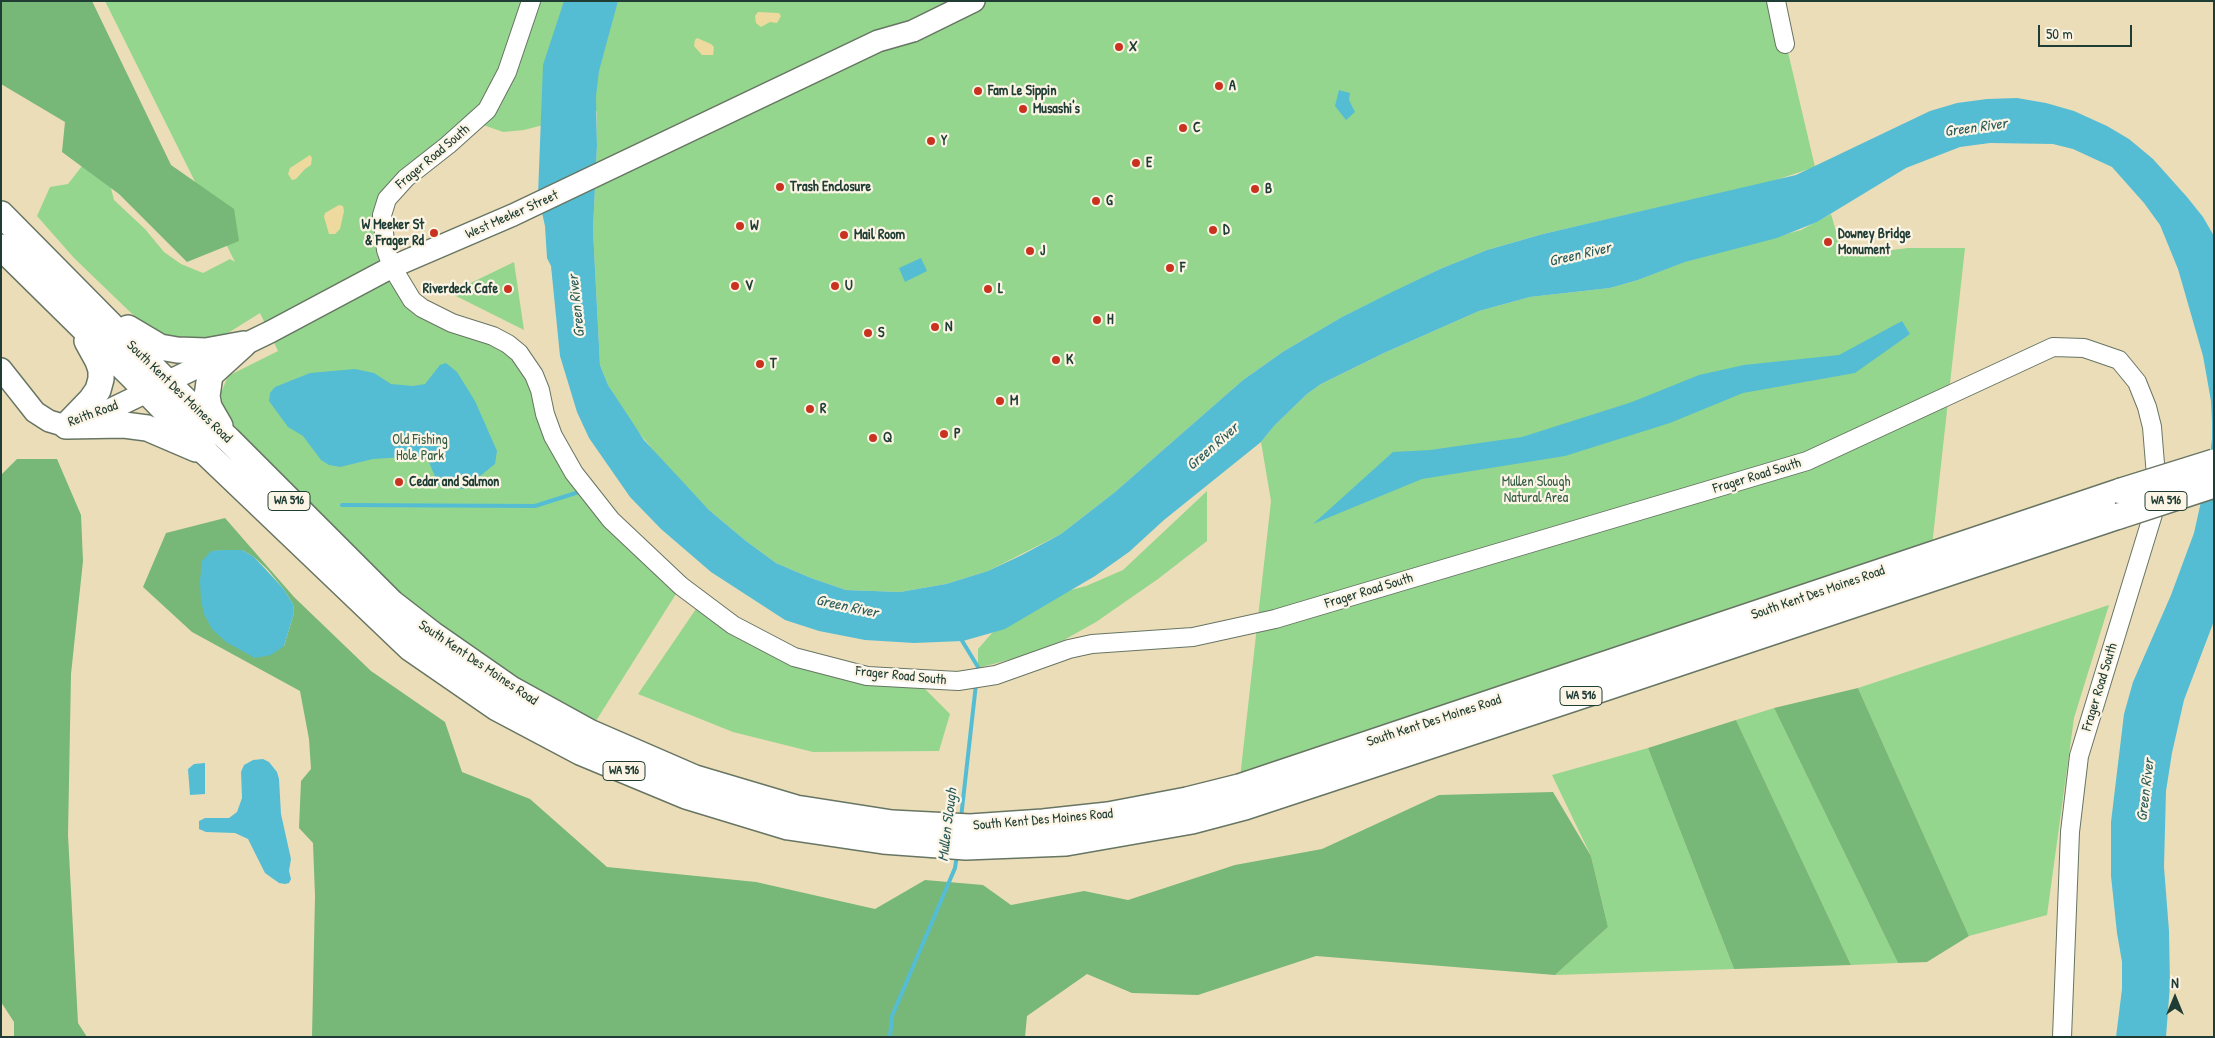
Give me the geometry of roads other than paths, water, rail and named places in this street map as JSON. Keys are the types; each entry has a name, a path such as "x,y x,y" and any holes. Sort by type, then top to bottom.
{"highway":[{"name":"South Kent Des Moines Road","path":"1,214 85,314 158,387 207,454 410,648 497,708 580,752 686,796 788,827 888,832 970,827 1040,833 1066,843 1183,823 1245,807 2214,485"},
{"name":"South Kent Des Moines Road","path":"1,247 85,314"},
{"path":"85,314 160,346 194,351 244,344"},
{"path":"66,426 92,400 98,390 101,379 102,370 85,314"},
{"path":"228,439 209,408 208,385 210,375 222,362 244,344"},
{"name":"South Kent Des Moines Road","path":"158,387 183,398 228,439 392,603 432,634 511,689 589,732 695,778 796,808 888,832"},
{"path":"66,426 124,425 147,428 207,454"},
{"name":"South Kent Des Moines Road","path":"1040,833 1108,815 1187,800 1239,786 2214,462"}],"main road":[{"name":"West Meeker Street","path":"158,387 392,267 513,215 878,41 908,20 945,1"},
{"name":"West Meeker Street","path":"878,41 913,31 974,1"},
{"name":"Reith Road","path":"1,369 35,412 48,421 66,426 99,415 158,387"}],"street":[{"name":"Frager Road South","path":"531,1 507,72 487,110 448,145 406,178 387,199 382,215 386,250 392,267 412,300 422,308 452,322 493,336 508,344 518,353 534,375 553,436 574,473 611,520 681,586 733,625 794,657 867,676 958,681 996,675 1069,649 1092,644 1193,637 1275,619 1808,461 2053,347 2084,348 2119,360 2137,382 2152,426 2156,476 2153,514 2079,756 2070,832 2062,1037"},
{"path":"1776,1 1785,44"}],"water":[{"name":"Green River","path":"564,1 618,1 599,71 596,96 597,146 593,230 600,365 608,385 644,440 709,510 776,563 846,590 900,592 946,584 988,571 1022,555 1061,534 1115,492 1243,380 1284,351 1342,317 1392,292 1440,269 1487,250 1543,234 1796,175 1930,111 1957,103 2017,98 2046,103 2074,111 2107,126 2129,139 2153,159 2187,197 2203,217 2214,236 2214,621 2184,700 2166,791 2164,867 2169,931 2170,985 2166,1037 2116,1037 2122,989 2122,962 2111,876 2111,822 2124,714 2133,682 2171,595 2194,533 2208,470 2212,439 2211,401 2203,356 2178,269 2160,225 2144,203 2112,167 2073,149 2053,144 1990,143 1960,147 1906,168 1817,222 1777,238 1685,262 1638,280 1610,288 1530,297 1479,311 1384,353 1321,384 1307,394 1274,426 1261,442 1164,520 1129,552 1095,576 1005,629 963,641 914,643 865,640 819,631 785,620 711,572 661,529 630,497 589,438 577,412 560,356 551,266 547,258 545,226 538,195 543,65"},
{"path":"1339,90 1350,93 1349,100 1355,112 1346,120 1335,106"},
{"path":"921,258 927,271 905,282 899,268"},
{"path":"1902,321 1910,334 1855,373 1743,393 1670,423 1565,456 1422,479 1313,524 1393,452 1430,450 1522,437 1632,402 1699,375 1744,365 1839,355"},
{"path":"446,363 457,372 475,401 497,451 495,464 464,489 439,486 428,460 421,456 373,459 340,467 329,465 321,460 303,436 288,427 269,401 270,393 275,387 310,373 355,369 374,373 391,384 413,386 425,384 440,365"},
{"path":"242,550 254,557 283,588 293,604 294,613 284,646 271,655 255,658 226,642 212,629 204,614 200,581 202,561 211,551"},
{"path":"263,759 269,762 277,772 279,779 281,814 291,859 289,871 291,879 289,883 285,884 279,883 265,873 248,839 235,833 206,832 199,829 199,821 205,818 229,818 237,812 242,798 241,772 244,765 253,760"},
{"path":"205,763 205,794 190,795 188,769 194,764"}],"waterway":[{"path":"342,505 535,506 579,492"},
{"name":"Mullen Slough","path":"961,639 978,667 978,672"},
{"name":"Mullen Slough","path":"961,818 976,684"},
{"name":"Mullen Slough","path":"890,1037 892,1016 955,868 957,855"}],"place":[{"name":"X","path":"1119,47"},
{"name":"A","path":"1219,86"},
{"name":"Fam Le Sippin","path":"978,91"},
{"name":"Musashi's","path":"1023,109"},
{"name":"C","path":"1183,128"},
{"name":"Y","path":"931,141"},
{"name":"E","path":"1136,163"},
{"name":"Trash Enclosure","path":"780,187"},
{"name":"B","path":"1255,189"},
{"name":"G","path":"1096,201"},
{"name":"W","path":"740,226"},
{"name":"D","path":"1213,230"},
{"name":"W Meeker St & Frager Rd","path":"434,233"},
{"name":"Mail Room","path":"844,235"},
{"name":"Downey Bridge Monument","path":"1828,242"},
{"name":"J","path":"1030,251"},
{"name":"F","path":"1170,268"},
{"name":"V","path":"735,286"},
{"name":"U","path":"835,286"},
{"name":"Riverdeck Cafe","path":"508,289"},
{"name":"L","path":"988,289"},
{"name":"H","path":"1097,320"},
{"name":"N","path":"935,327"},
{"name":"S","path":"868,333"},
{"name":"K","path":"1056,360"},
{"name":"T","path":"760,364"},
{"name":"M","path":"1000,401"},
{"name":"R","path":"810,409"},
{"name":"P","path":"944,434"},
{"name":"Q","path":"873,438"},
{"name":"Cedar and Salmon","path":"399,482"}],"park label":[{"name":"Old Fishing Hole Park","path":"420,448"},
{"name":"Mullen Slough Natural Area","path":"1536,490"}]}
